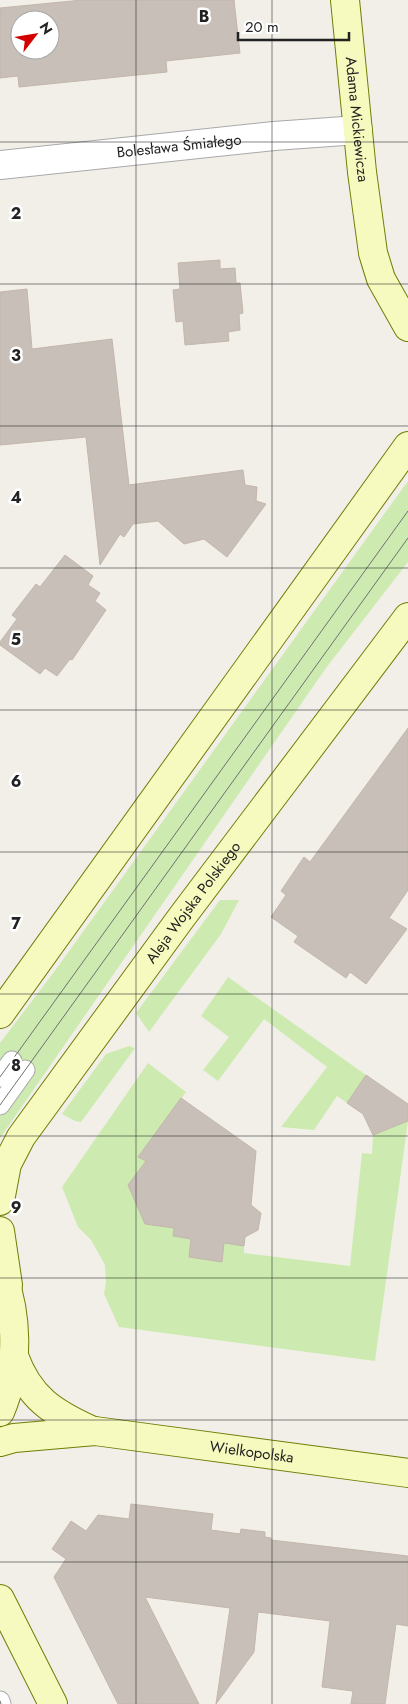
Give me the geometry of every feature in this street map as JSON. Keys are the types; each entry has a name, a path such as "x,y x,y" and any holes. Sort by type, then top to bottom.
{"main road":[{"name":"Adama Mickiewicza","path":"345,0 371,238 382,279 408,328"},
{"name":"Adama Mickiewicza","path":"371,238 386,266 408,285"},
{"path":"0,1014 408,446"},
{"name":"Aleja Wojska Polskiego","path":"0,1201 1,1184 7,1164 21,1137 181,918 408,617"},
{"path":"0,1231 14,1320 14,1356 10,1380 0,1412"},
{"path":"0,1267 10,1297"},
{"name":"Wielkopolska","path":"14,1356 20,1375 34,1394 57,1413 95,1431"},
{"name":"Wielkopolska","path":"0,1442 14,1438 95,1431 408,1473"},
{"path":"0,1599 53,1704"}],"street":[{"name":"Bolesława Śmiałego","path":"0,165 274,136 358,130"}],"lane":[{"path":"0,1077 18,1066 0,1105"}],"green space":[{"path":"408,481 408,562 326,668 0,1138 0,1116 30,1074 0,1065 0,1043 54,972"},
{"path":"220,900 239,900 221,934 149,1032 136,1013"},
{"path":"228,977 366,1075 347,1103 337,1096 314,1130 281,1127 327,1067 264,1019 218,1081 203,1070 229,1037 201,1016"},
{"path":"129,1046 135,1048 81,1122 62,1114 106,1054"},
{"path":"148,1063 186,1092 139,1156 146,1161 128,1185 145,1224 174,1228 173,1236 191,1239 189,1257 222,1262 224,1243 244,1246 244,1253 350,1266 362,1153 372,1154 373,1135 408,1121 375,1361 119,1327 104,1294 106,1282 105,1265 91,1240 78,1227 62,1187"}],"building":[{"path":"82,0 234,0 240,53 166,61 167,72 19,87 18,76 0,78 0,8"},
{"path":"220,260 220,269 235,268 236,283 240,283 243,313 239,314 240,330 228,332 229,341 185,345 183,321 176,322 173,290 180,289 178,263"},
{"path":"27,289 32,349 112,339 129,485 243,470 245,485 257,487 256,501 266,504 227,557 204,539 184,544 158,521 133,524 124,537 120,534 100,565 86,437 0,445 0,292"},
{"path":"65,555 93,576 88,585 100,593 95,601 106,610 72,660 70,659 57,676 45,668 40,674 0,645 0,642 17,619 12,615 36,584 40,587"},
{"path":"408,728 408,890 389,918 407,929 366,984 350,972 346,978 294,942 298,936 271,917 286,895 281,891 304,857 310,862"},
{"path":"366,1075 408,1104 408,1121 373,1135 363,1114 347,1103"},
{"path":"181,1098 256,1151 251,1205 261,1213 258,1230 245,1237 244,1246 224,1243 222,1262 189,1257 191,1239 173,1236 174,1228 145,1224 128,1185 146,1161 138,1157"},
{"path":"131,1504 213,1514 211,1530 240,1534 241,1529 265,1532 265,1537 271,1538 271,1540 408,1556 408,1626 396,1624 385,1704 351,1704 353,1691 322,1687 330,1621 258,1612 254,1652 216,1704 230,1608 145,1597 199,1704 118,1704 54,1577 66,1559 52,1549 71,1521 86,1531 98,1515 129,1519"}],"tram line":[{"path":"0,1077 408,511"},
{"path":"0,1105 408,538"}]}
